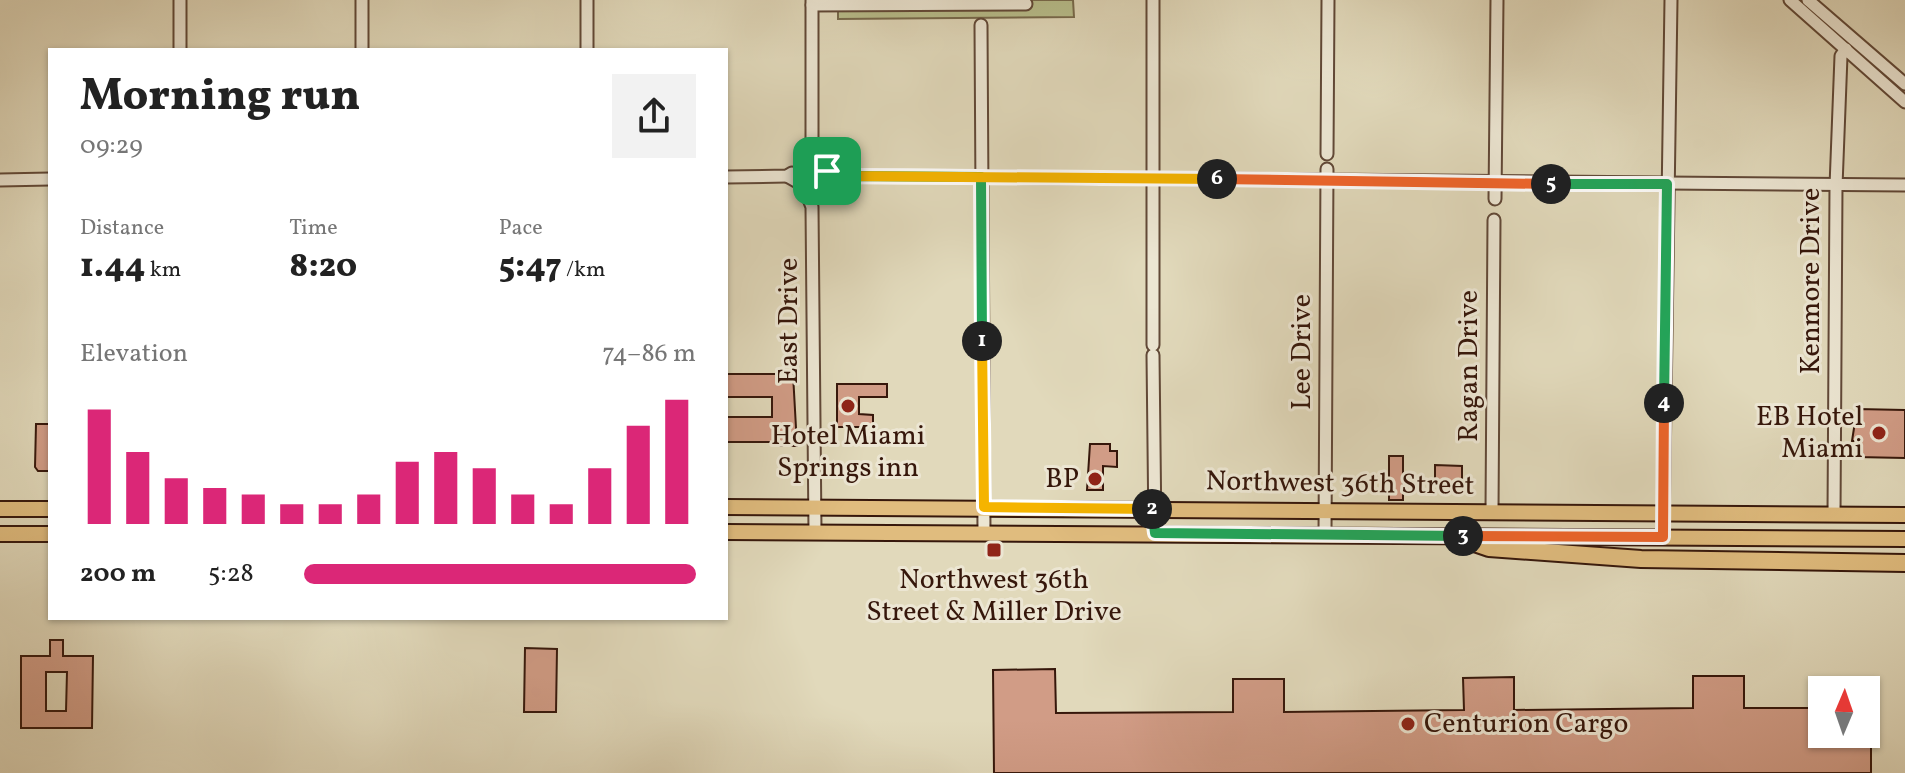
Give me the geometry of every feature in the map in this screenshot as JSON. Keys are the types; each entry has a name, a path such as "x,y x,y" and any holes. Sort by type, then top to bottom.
{"highway":[{"path":"1449,536 1489,548 1641,559 1905,563"}],"main road":[{"name":"Northwest 36th Street","path":"728,507 1905,515"},
{"path":"0,509 48,509"},
{"path":"1449,536 1471,531 1484,524 1492,512"},
{"path":"1808,539 1823,533 1834,515"},
{"name":"Northwest 36th Street","path":"728,532 1905,539"},
{"path":"0,534 48,534"}],"street":[{"path":"180,0 180,48"},
{"path":"362,0 362,48"},
{"path":"587,0 587,48"},
{"path":"1153,0 1155,533"},
{"path":"1327,154 1328,0"},
{"path":"1495,199 1497,0"},
{"path":"1663,537 1671,0"},
{"path":"1790,0 1905,102"},
{"path":"1808,0 1905,84"},
{"path":"803,184 804,167 812,145 812,2 1026,4"},
{"path":"981,25 984,532"},
{"name":"Kenmore Drive","path":"1834,515 1836,186 1841,56 1846,49"},
{"path":"812,145 828,175 823,186"},
{"path":"728,177 787,176 804,167 823,165 844,176"},
{"path":"787,176 812,189 844,176 1152,178 1327,175 1495,184 1905,185"},
{"name":"Lee Drive","path":"1325,534 1327,175"},
{"path":"0,180 48,179"},
{"name":"East Drive","path":"803,184 812,207 815,531"},
{"name":"East Drive","path":"812,207 823,186"},
{"name":"Ragan Drive","path":"1492,512 1494,220"}],"green space":[{"path":"838,0 1073,0 1074,17 838,19"}],"building":[{"path":"728,374 793,374 797,446 779,446 779,442 728,442 728,417 772,417 772,397 728,397"},
{"name":"Hotel Miami Springs inn","path":"837,384 887,384 887,397 859,397 859,414 873,415 873,427 837,427"},
{"name":"EB Hotel Miami","path":"1857,409 1905,410 1905,458 1857,457 1857,441 1852,441"},
{"path":"36,424 48,424 48,471 38,471 35,467"},
{"path":"1090,444 1110,444 1110,451 1117,451 1117,467 1103,466 1103,490 1087,490"},
{"path":"1389,456 1403,456 1403,500 1389,500"},
{"path":"1435,465 1462,466 1462,493 1449,493 1449,482 1435,482"},
{"path":"50,640 63,640 63,656 93,656 92,728 21,728 21,656 50,656","holes":["46,672 67,672 66,711 46,711"]},
{"path":"525,648 557,649 556,712 524,712"},
{"name":"Centurion Cargo","path":"1055,669 1056,713 1233,712 1233,679 1284,679 1284,712 1464,710 1463,678 1514,677 1514,710 1693,708 1693,676 1744,676 1744,708 1808,708 1808,748 1871,748 1871,773 994,773 993,670"}],"place":[{"name":"Hotel Miami Springs inn","path":"848,406"},
{"name":"EB Hotel Miami","path":"1879,433"},
{"name":"BP","path":"1095,479"},
{"name":"Northwest 36th Street & Miller Drive","path":"994,550"},
{"name":"Centurion Cargo","path":"1408,724"}],"route":[{"path":"827,171 825,167 844,176 897,177 981,177 1152,178 1495,184 1667,184 1663,537 1155,533 1154,509 984,507 981,177 844,176 826,183 827,171"}]}
